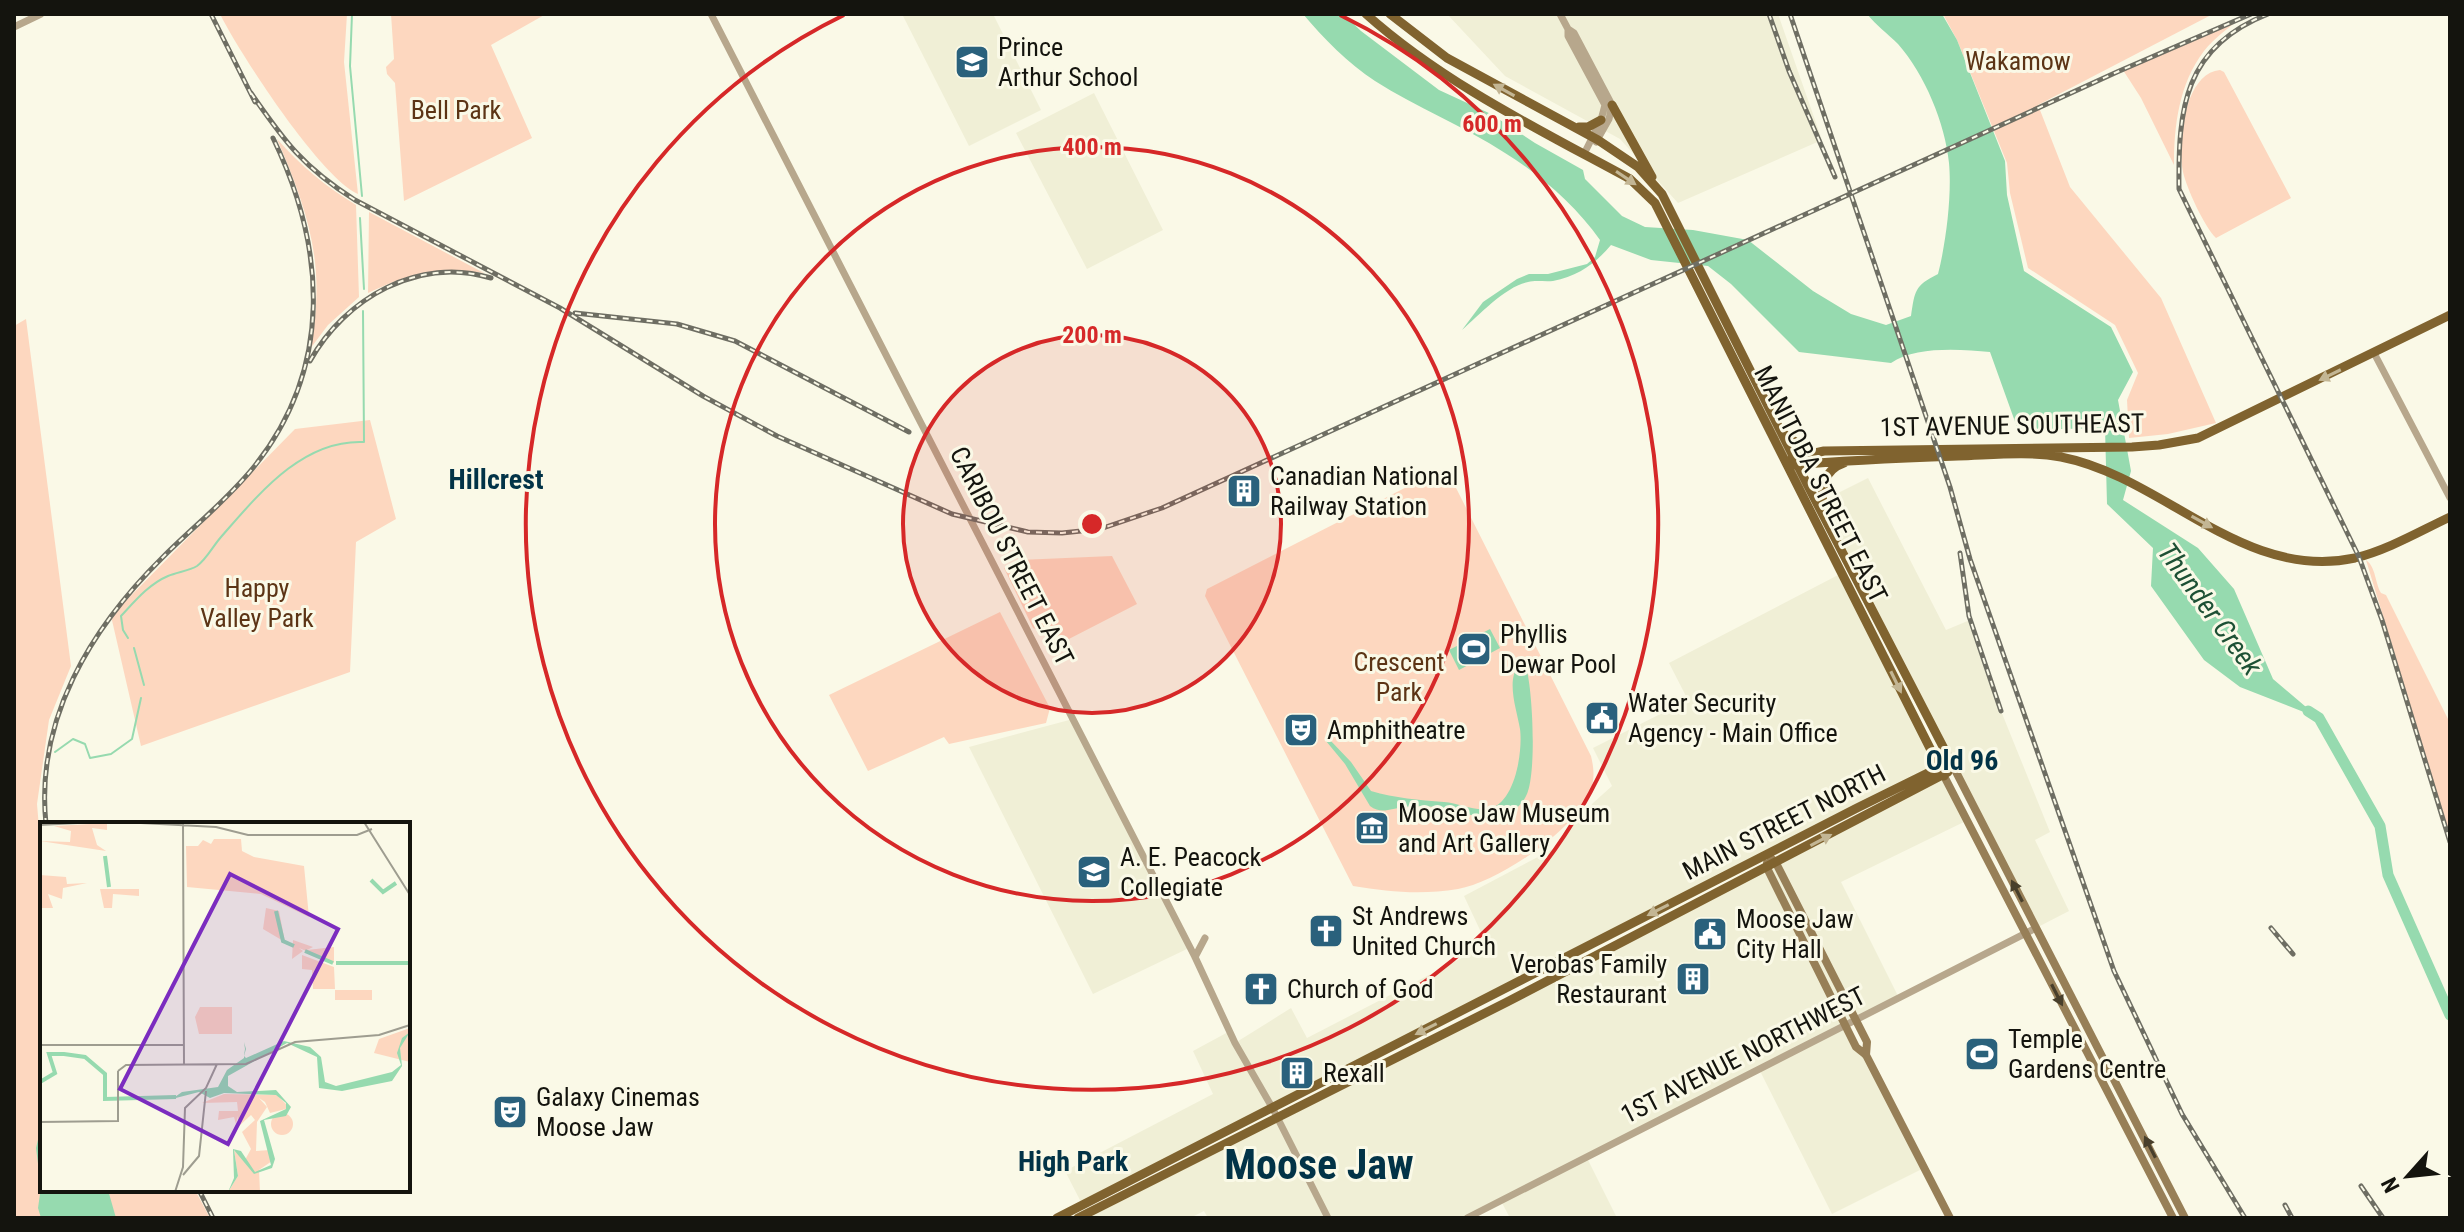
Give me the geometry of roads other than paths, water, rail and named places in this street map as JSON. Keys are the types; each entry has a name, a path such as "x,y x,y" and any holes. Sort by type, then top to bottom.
{"main road":[{"path":"1366,14 1401,45 1446,75 1630,179 1664,209"},
{"path":"1390,14 1447,58 1595,138 1638,167 1662,194"},
{"path":"1612,105 1662,194"},
{"path":"1577,127 1588,127 1601,120"},
{"name":"MANITOBA STREET EAST","path":"1662,194 1664,209 1793,462 1942,772"},
{"name":"MANITOBA STREET EAST","path":"1702,283 1953,766"},
{"name":"1ST AVENUE SOUTHEAST","path":"1793,462 1811,453 2141,446 2198,438 2450,315"},
{"path":"1781,431 1811,453"},
{"name":"1ST AVENUE SOUTHEAST","path":"1793,462 2022,454 2058,456 2101,469 2240,543 2277,556 2301,560 2359,557 2450,517"},
{"path":"1824,517 1825,477 1839,464 1856,460"},
{"path":"1953,766 2184,1218"},
{"name":"MAIN STREET NORTH","path":"1057,1218 1495,1008 1772,865 1953,766"},
{"path":"1942,772 2173,1218"},
{"name":"MAIN STREET NORTH","path":"1078,1218 1767,855 1942,772"},
{"path":"1767,855 1856,1047 1866,1055 1950,1218"},
{"path":"1772,865 1867,1042 1866,1055"}],"street":[{"path":"14,27 41,14"},
{"name":"CARIBOU STREET EAST","path":"711,14 1195,957 1235,1043 1275,1113 1328,1218"},
{"path":"1560,14 1568,36 1605,105 1595,138"},
{"path":"1568,29 1574,33 1612,105 1609,119 1584,154"},
{"path":"2374,353 2450,498"},
{"name":"1ST AVENUE NORTHWEST","path":"1467,1218 2036,928"},
{"path":"1195,957 1205,938"}],"water":[{"path":"1303,14 1343,14 1439,90 1491,114 1583,170 1585,179 1622,216 1645,227 1693,230 1748,240 1813,291 1851,314 1886,325 1911,316 1917,290 1938,274 1948,219 1949,163 1932,100 1917,70 1898,44 1867,14 1942,14 1957,40 2005,161 2007,195 2024,271 2111,327 2133,372 2118,400 2131,471 2123,500 2198,548 2234,589 2273,679 2319,718 2240,687 2204,660 2151,586 2153,548 2107,504 2105,428 2018,430 1990,352 1925,351 1891,363 1799,352 1731,284 1708,266 1651,260 1611,245 1599,258 1570,276 1553,281 1528,282 1511,289 1462,330 1483,302 1517,279 1587,264 1595,257 1600,240 1569,203 1532,171 1489,143 1375,81 1337,50"},
{"name":"Phyllis Dewar Pool","path":"1490,629 1500,648 1459,670 1449,650"},
{"path":"1520,663 1526,667 1530,693 1533,748 1530,780 1522,803 1503,816 1486,818 1428,806 1383,811 1374,809 1326,741 1329,739 1351,762 1371,791 1477,809 1497,806 1511,788 1518,763 1520,729 1513,678"},
{"path":"40,1131 40,1179 36,1148"},
{"path":"40,1192 109,1192 116,1218 41,1218 38,1208"}],"waterway":[{"path":"352,14 350,66 362,196"},
{"path":"360,218 364,289"},
{"path":"128,638 121,616 161,579 200,563 250,504 283,473 321,450 342,443 364,442 363,311"},
{"path":"134,648 144,685"},
{"path":"55,752 73,739 85,744 90,758 111,754 132,739 141,698"},
{"name":"Thunder Creek","path":"2308,711 2319,718 2380,826 2388,875 2450,1015"}],"railway":[{"path":"211,14 255,102"},
{"path":"1769,14 1789,71 1835,177"},
{"path":"1790,14 1950,487 1970,559 2114,971 2182,1114 2245,1218"},
{"path":"251,93 296,152 337,188 560,308 703,396 777,436 952,514 1028,532 1062,533 1100,529 1162,508 2117,72 2251,14"},
{"path":"2268,14 2240,28 2219,44 2203,63 2192,84 2181,132 2179,189 2359,557 2382,620 2450,842"},
{"path":"46,822 45,785 59,712 91,645 137,585 253,468 279,430 298,390 309,349 313,307 311,264 304,222 273,138"},
{"path":"310,361 343,318 387,288 411,278 437,273 464,273 491,278"},
{"path":"575,313 677,324 735,341 909,432"},
{"path":"1960,553 1969,616 2001,711"},
{"path":"2271,928 2293,954"},
{"path":"2361,1186 2383,1218"},
{"path":"200,1192 213,1218"},
{"path":"2285,1205 2292,1218"}],"place":[{"name":"Prince Arthur School","path":"972,62"},
{"name":"Canadian National Railway Station","path":"1244,491"},
{"name":"Phyllis Dewar Pool","path":"1474,649"},
{"name":"Water Security Agency - Main Office","path":"1602,718"},
{"name":"Amphitheatre","path":"1301,730"},
{"name":"Moose Jaw Museum and Art Gallery","path":"1372,828"},
{"name":"A. E. Peacock Collegiate","path":"1094,872"},
{"name":"St Andrews United Church","path":"1326,931"},
{"name":"Moose Jaw City Hall","path":"1710,934"},
{"name":"Verobas Family Restaurant","path":"1693,979"},
{"name":"Church of God","path":"1261,989"},
{"name":"Temple Gardens Centre","path":"1982,1054"},
{"name":"Rexall","path":"1297,1073"},
{"name":"Galaxy Cinemas Moose Jaw","path":"510,1112"}],"district":[{"name":"Hillcrest","path":"496,479"},
{"name":"Old 96","path":"1962,760"},
{"name":"High Park","path":"1073,1161"},
{"name":"Moose Jaw","path":"1319,1164"}],"park label":[{"name":"Wakamow","path":"2018,61"},
{"name":"Bell Park","path":"456,110"},
{"name":"Happy Valley Park","path":"257,603"},
{"name":"Crescent Park","path":"1399,677"}]}
